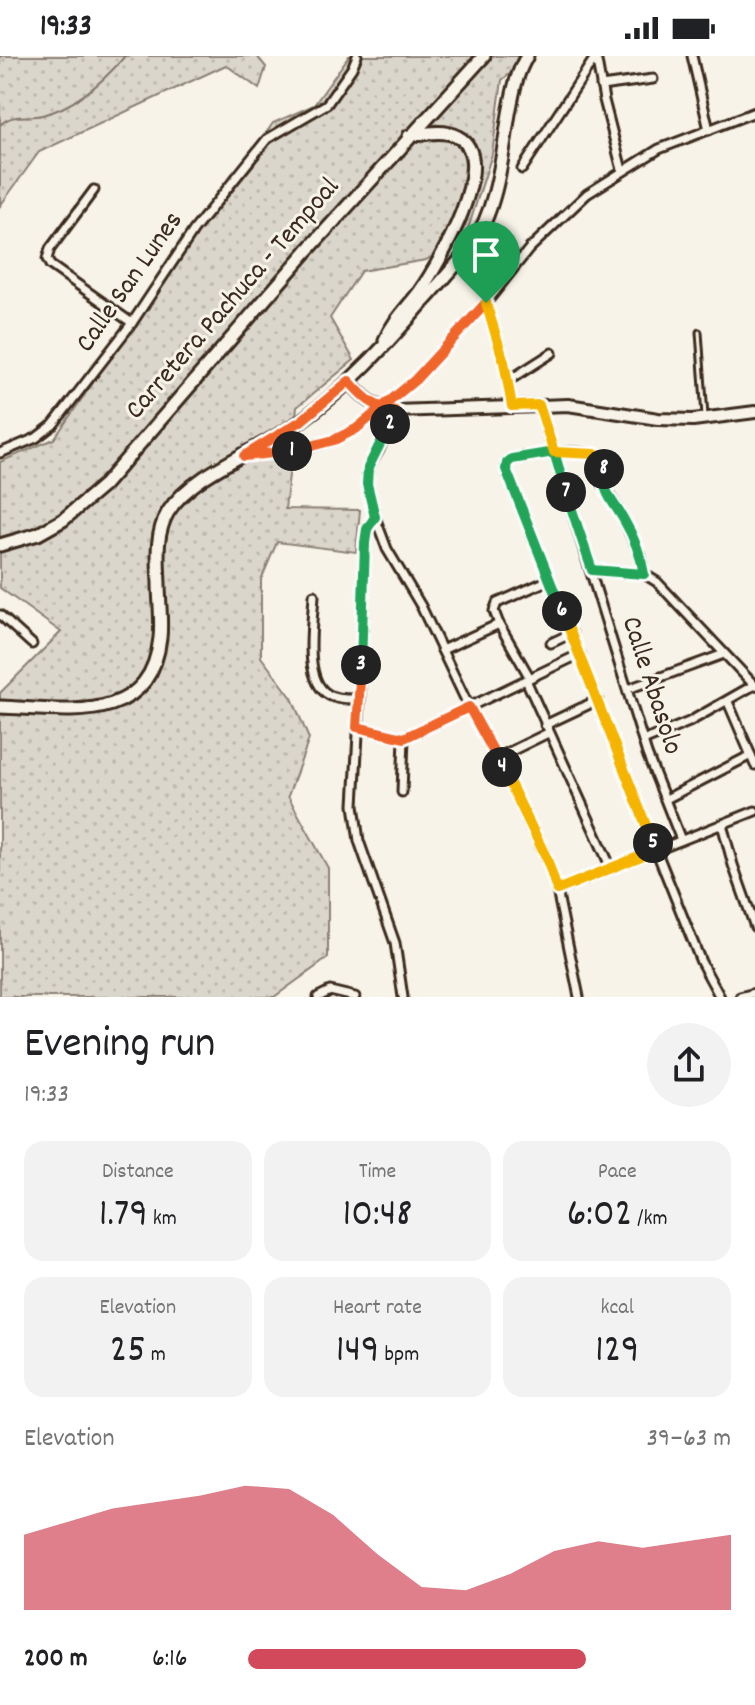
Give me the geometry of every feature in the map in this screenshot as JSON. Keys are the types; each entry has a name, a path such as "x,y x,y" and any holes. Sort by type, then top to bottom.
{"main road":[{"name":"Carretera Pachuca - Tempoal","path":"0,545 38,534 63,520 104,485 409,136 484,56"},
{"path":"0,707 83,711 108,707 141,686 151,671 161,636 157,555 167,513 199,481 301,421 349,381 380,352 472,244 493,197 513,88 527,56"},
{"path":"380,352 390,328 421,289 442,253 463,211 474,170 468,145 460,138 433,133 409,136"}],"street":[{"name":"Calle San Lunes","path":"0,453 36,438 53,425 132,323 194,230 267,139 327,104 357,56"},
{"path":"596,56 622,170"},
{"path":"522,169 596,56"},
{"path":"692,56 709,130"},
{"path":"601,86 653,79"},
{"path":"244,456 297,451 334,440 356,429 415,380 486,303 529,249 587,194 659,149 755,112"},
{"path":"94,190 50,249 47,259 50,265 132,323"},
{"path":"486,303 512,406"},
{"path":"508,381 552,353"},
{"path":"349,381 366,400 379,408 395,411 568,405 658,419 705,420 755,412"},
{"name":"Calle Abasolo","path":"539,405 643,741 681,840"},
{"path":"395,411 368,468 367,484 375,517 393,561 421,606 547,859 557,890 579,997"},
{"path":"644,574 641,557 624,520 606,493 602,459 595,454 554,452 512,459 507,463 506,469 656,850 701,962 720,997"},
{"path":"375,517 367,529 365,543 354,805 359,841 395,943 403,997"},
{"path":"592,570 644,574 657,582 754,685 689,722 643,741"},
{"path":"549,580 497,603 494,611 528,679 571,784 611,868"},
{"path":"314,595 311,665 314,681 332,697 360,699"},
{"path":"2,619 32,644"},
{"path":"442,650 499,624"},
{"path":"551,643 572,633"},
{"path":"357,727 404,738 580,654"},
{"path":"628,689 724,654"},
{"path":"497,758 598,700"},
{"path":"728,702 755,765"},
{"path":"402,792 404,738"},
{"path":"666,799 751,755"},
{"path":"557,890 755,811"},
{"path":"722,824 755,927"},
{"path":"318,997 330,991 355,997"},
{"path":"740,997 753,994"}],"lane":[{"path":"699,332 705,420"}],"shaded area":[{"path":"0,56 257,56 266,67 259,89 226,65 39,152 0,206"},
{"path":"349,56 532,56 502,80 492,154 466,235 426,260 361,271 330,318 354,360 297,407 285,509 360,510 356,552 277,542 261,580 261,657 292,698 309,739 288,796 328,868 328,958 274,997 0,997 0,693 61,632 0,588 0,462 54,439 273,123 314,105"}],"waterway":[{"path":"0,125 15,117 42,115 77,100 108,75 125,56"}],"route":[{"path":"486,303 415,380 379,408 356,429 334,440 297,451 244,456 301,421 349,381 366,400 379,408 395,411 368,468 367,484 375,517 367,529 365,543 357,727 404,738 469,707 538,840 557,890 656,850 506,469 507,463 512,459 554,452 592,570 644,574 641,557 624,520 606,493 602,459 595,454 554,452 539,405 512,406 504,362 486,303"}]}
